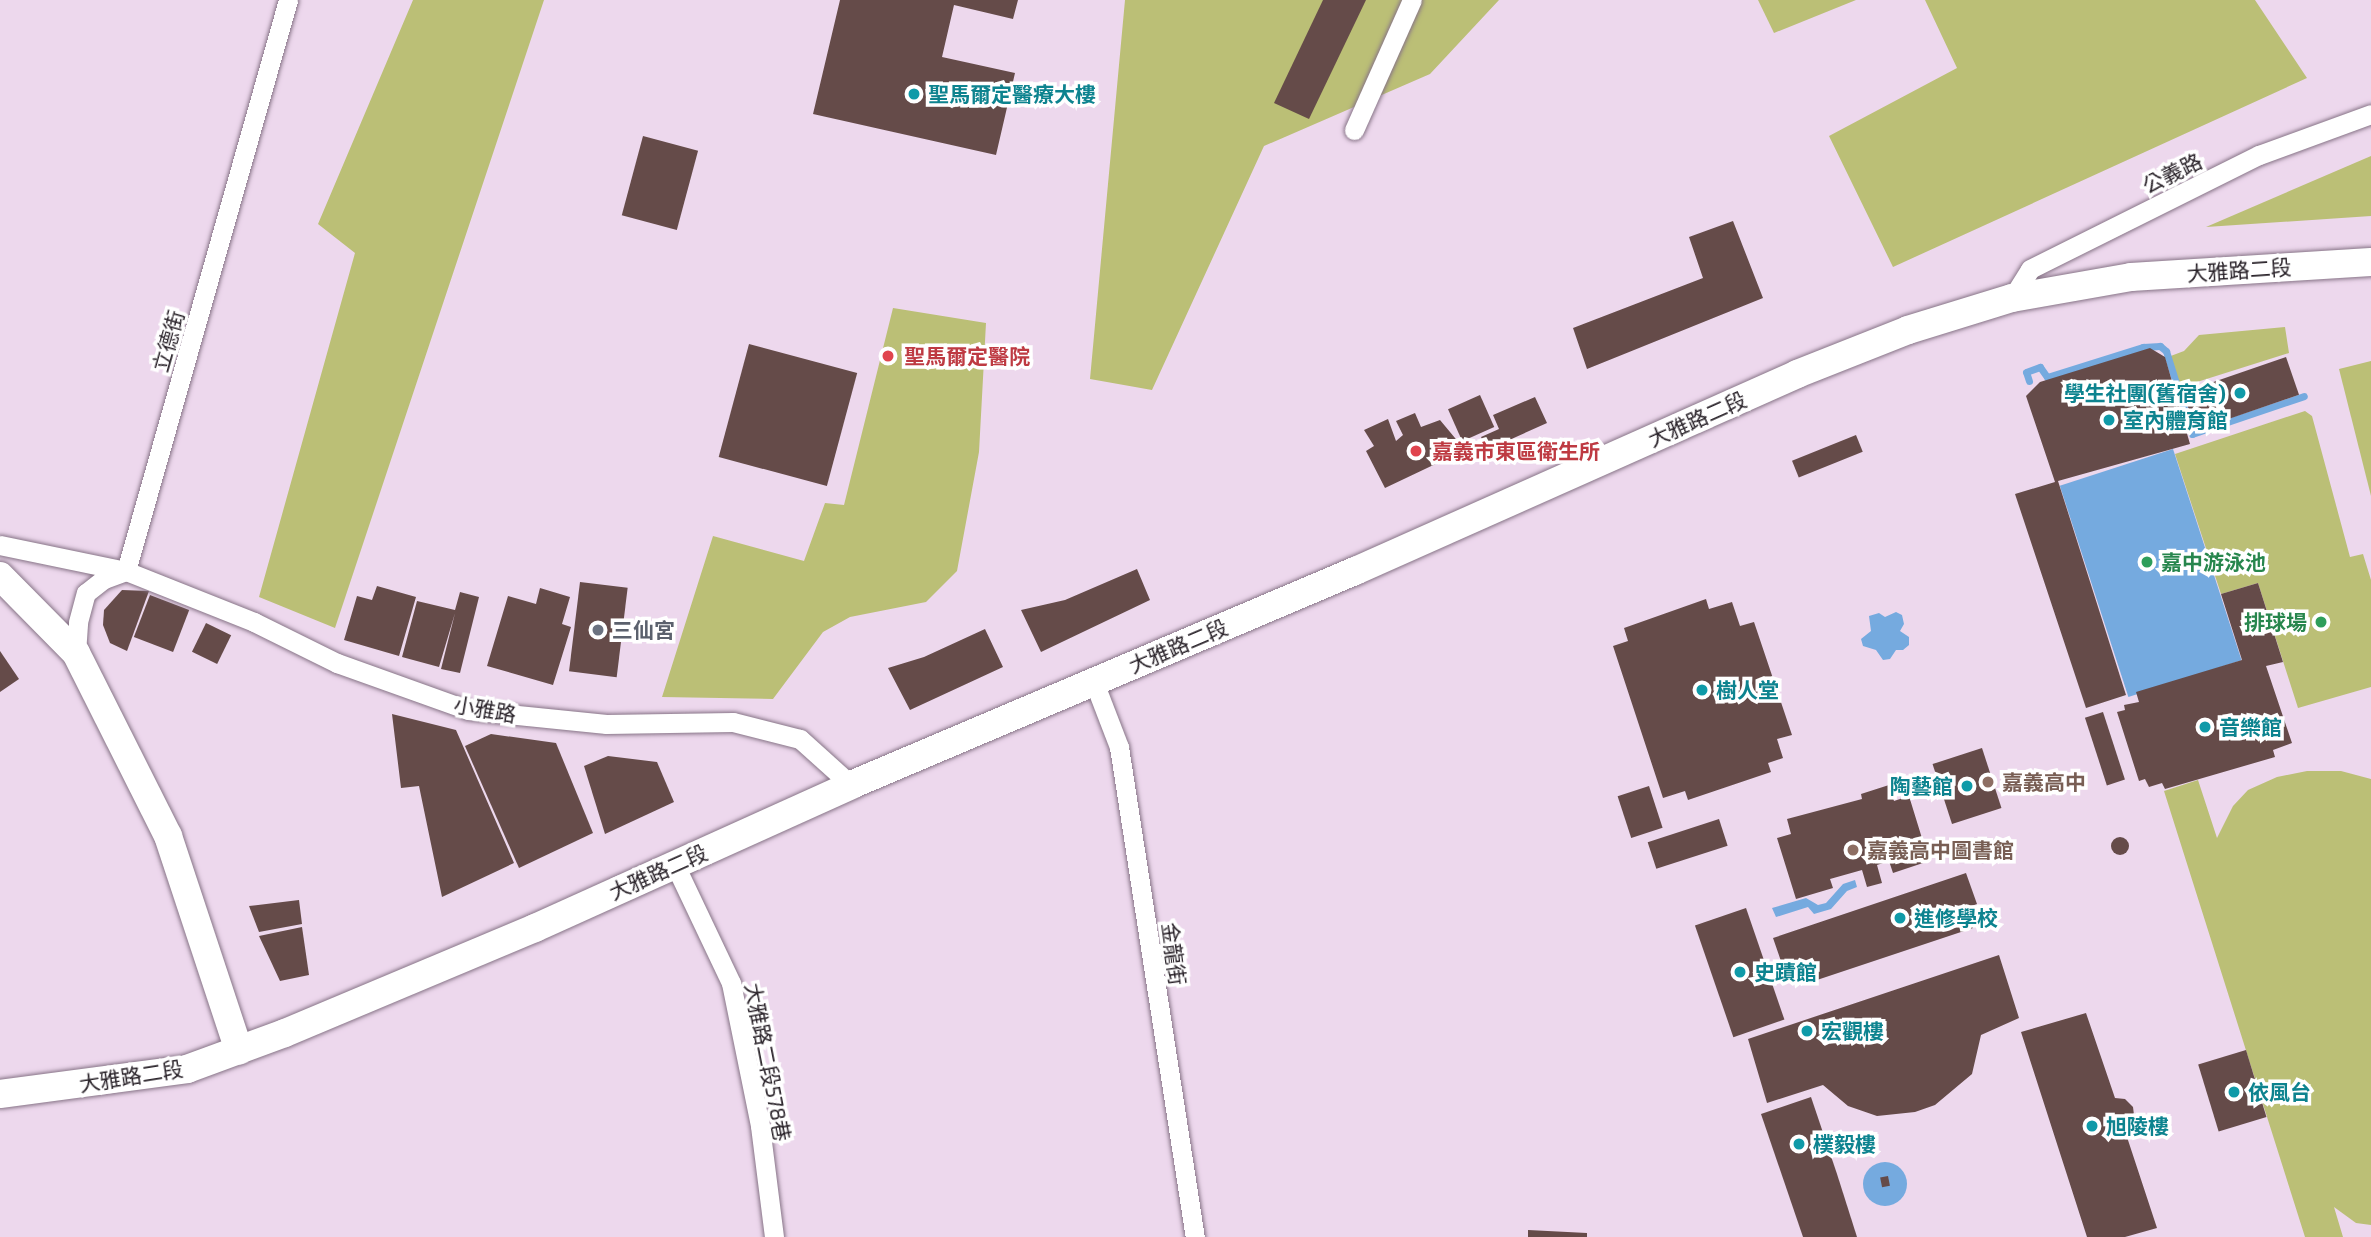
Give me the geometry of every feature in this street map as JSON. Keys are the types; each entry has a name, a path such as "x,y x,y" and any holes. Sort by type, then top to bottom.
{"main road":[{"name":"大雅路二段","path":"0,1094 187,1069 239,1051 522,933 850,785 1355,571 1797,374 1908,330 2012,298 2131,277 2371,262"},
{"path":"0,576 76,653 168,836 239,1051"}],"street":[{"name":"立德街","path":"126,571 288,0"},
{"path":"1354,130 1412,0"},
{"name":"公義路","path":"2012,298 2030,269 2259,155 2371,114"},
{"path":"0,545 126,571"},
{"path":"76,653 78,622 86,593 104,579 126,571"},
{"name":"小雅路","path":"126,571 254,622 337,663 468,710 606,724 733,722 800,739 850,785"},
{"name":"金龍街","path":"1094,682 1119,747 1195,1237"},
{"name":"大雅路二段578巷","path":"675,865 731,983 760,1126 774,1237"}],"green space":[{"path":"413,0 544,0 335,628 259,597 355,253 318,224"},
{"path":"1125,0 1499,0 1430,74 1264,146 1152,390 1090,379"},
{"path":"1758,0 1856,0 1774,33"},
{"path":"1925,0 2255,0 2307,78 1893,267 1829,136 1957,68"},
{"path":"2371,156 2371,216 2206,227"},
{"path":"893,308 986,323 979,452 957,571 926,602 850,617 823,632 773,699 662,697 713,536 804,561 825,503 844,505"},
{"path":"2285,327 2289,353 2178,388 2168,357 2184,351 2199,335"},
{"path":"2371,361 2371,496 2339,369"},
{"path":"2305,411 2312,416 2350,557 2363,554 2371,580 2371,687 2298,708 2258,583 2221,594 2175,454"},
{"path":"2307,771 2341,771 2371,779 2371,1225 2356,1223 2334,1207 2343,1237 2305,1237 2164,791 2198,780 2217,838 2233,806 2248,790 2277,777"}],"water":[{"name":"嘉中游泳池","path":"2173,449 2242,660 2128,697 2060,486"},
{"path":"1896,612 1902,615 1904,624 1900,631 1909,637 1909,645 1903,650 1896,650 1890,659 1883,660 1876,650 1863,646 1861,639 1871,631 1869,616 1879,613 1885,617"},
{"path":"1855,880 1857,887 1847,891 1831,909 1814,914 1808,907 1776,917 1772,908 1806,898 1818,905 1826,903 1843,884"},
{"path":"1885,1162 1901,1168 1907,1184 1901,1200 1885,1206 1869,1200 1863,1184 1869,1168"}],"building":[{"name":"聖馬爾定醫療大樓","path":"840,0 1018,0 1013,19 954,5 942,57 1015,73 996,155 813,114"},
{"path":"1323,0 1366,0 1309,119 1274,103"},
{"path":"643,136 698,151 677,230 622,215"},
{"path":"1733,221 1763,298 1587,369 1573,328 1703,278 1689,237"},
{"path":"749,344 857,373 827,486 719,457"},
{"path":"2150,348 2165,357 2190,444 2058,481 2126,695 2086,708 2015,494 2055,482 2026,396 2040,382"},
{"name":"學生社團(舊宿舍)","path":"2286,357 2299,395 2196,430 2183,392"},
{"path":"1480,395 1494,427 1462,441 1448,409"},
{"path":"1535,397 1547,423 1487,450 1481,437 1499,429 1493,415"},
{"name":"嘉義市東區衛生所","path":"1415,413 1421,427 1440,420 1465,450 1385,488 1366,451 1374,446 1364,430 1388,419 1396,441 1403,435 1396,421"},
{"path":"1856,435 1863,452 1799,478 1792,461"},
{"path":"1137,569 1150,600 1041,652 1021,610 1065,600"},
{"name":"三仙宮","path":"580,582 628,588 617,677 569,671"},
{"name":"音樂館","path":"2258,583 2283,662 2266,666 2292,743 2273,750 2275,757 2165,789 2162,783 2149,787 2145,779 2139,781 2117,712 2125,710 2124,705 2139,702 2136,692 2242,660 2221,594"},
{"path":"377,586 416,597 399,656 344,640 357,596 372,600"},
{"path":"540,588 570,597 562,624 571,627 553,685 487,666 508,596 536,604"},
{"path":"122,590 149,591 127,651 110,643 103,625 104,610"},
{"path":"460,592 479,597 460,673 441,669 455,613 439,667 402,657 417,601 455,610"},
{"path":"150,595 189,610 173,652 134,637"},
{"name":"樹人堂","path":"1706,599 1709,609 1732,602 1740,626 1754,622 1792,735 1777,739 1783,758 1768,763 1771,772 1688,800 1685,791 1663,798 1613,646 1628,641 1624,628"},
{"path":"206,623 231,635 217,664 192,652"},
{"path":"985,629 1003,667 910,710 888,668 924,657"},
{"path":"0,651 19,679 0,692"},
{"path":"2103,712 2125,780 2107,785 2085,718"},
{"path":"392,714 456,730 514,863 442,897 419,786 401,788"},
{"path":"491,734 556,743 593,833 519,868 465,746"},
{"name":"陶藝館","path":"1982,748 2001,808 1952,824 1933,764"},
{"path":"608,756 657,762 674,802 605,834 584,766"},
{"name":"嘉義高中圖書館","path":"1889,785 1894,801 1909,796 1929,861 1893,873 1889,861 1877,865 1882,883 1867,887 1862,870 1830,879 1833,888 1796,899 1777,838 1791,834 1787,819 1862,799 1861,794"},
{"path":"1649,786 1663,828 1631,838 1618,796"},
{"path":"1719,819 1728,846 1656,869 1648,842"},
{"path":"2120,837 2128,842 2129,846 2124,854 2120,855 2112,850 2111,846 2116,838"},
{"name":"進修學校","path":"1966,873 1977,904 1966,908 1973,928 1808,983 1801,964 1784,970 1773,938"},
{"path":"299,900 302,924 259,932 249,906"},
{"name":"史蹟館","path":"1746,908 1784,1020 1733,1037 1695,926"},
{"path":"302,927 309,975 280,981 259,936"},
{"path":"1999,955 2019,1018 1981,1035 1972,1074 1935,1105 1915,1112 1877,1116 1848,1106 1823,1085 1767,1103 1748,1039"},
{"name":"旭陵樓","path":"2086,1013 2115,1098 2125,1099 2133,1107 2135,1123 2125,1131 2157,1228 2125,1237 2087,1237 2021,1032"},
{"name":"依風台","path":"2246,1050 2266,1117 2219,1132 2198,1065"},
{"name":"樸毅樓","path":"1811,1097 1857,1237 1803,1237 1761,1114"},
{"path":"1888,1176 1890,1186 1882,1187 1880,1178"},
{"path":"1528,1230 1587,1233 1587,1237 1528,1237"}],"waterway":[{"path":"2029,381 2026,372 2040,367 2047,377 2143,347 2160,346 2166,351 2192,434 2304,396"}],"place":[{"name":"聖馬爾定醫療大樓","path":"914,94"},
{"name":"聖馬爾定醫院","path":"888,356"},
{"name":"學生社團(舊宿舍)","path":"2240,393"},
{"name":"室內體育館","path":"2109,420"},
{"name":"嘉義市東區衛生所","path":"1416,451"},
{"name":"嘉中游泳池","path":"2147,562"},
{"name":"排球場","path":"2321,622"},
{"name":"三仙宮","path":"598,630"},
{"name":"樹人堂","path":"1702,690"},
{"name":"音樂館","path":"2205,727"},
{"name":"嘉義高中","path":"1988,782"},
{"name":"陶藝館","path":"1967,786"},
{"name":"嘉義高中圖書館","path":"1853,850"},
{"name":"進修學校","path":"1900,918"},
{"name":"史蹟館","path":"1740,972"},
{"name":"宏觀樓","path":"1807,1031"},
{"name":"依風台","path":"2234,1092"},
{"name":"旭陵樓","path":"2092,1126"},
{"name":"樸毅樓","path":"1799,1144"}]}
